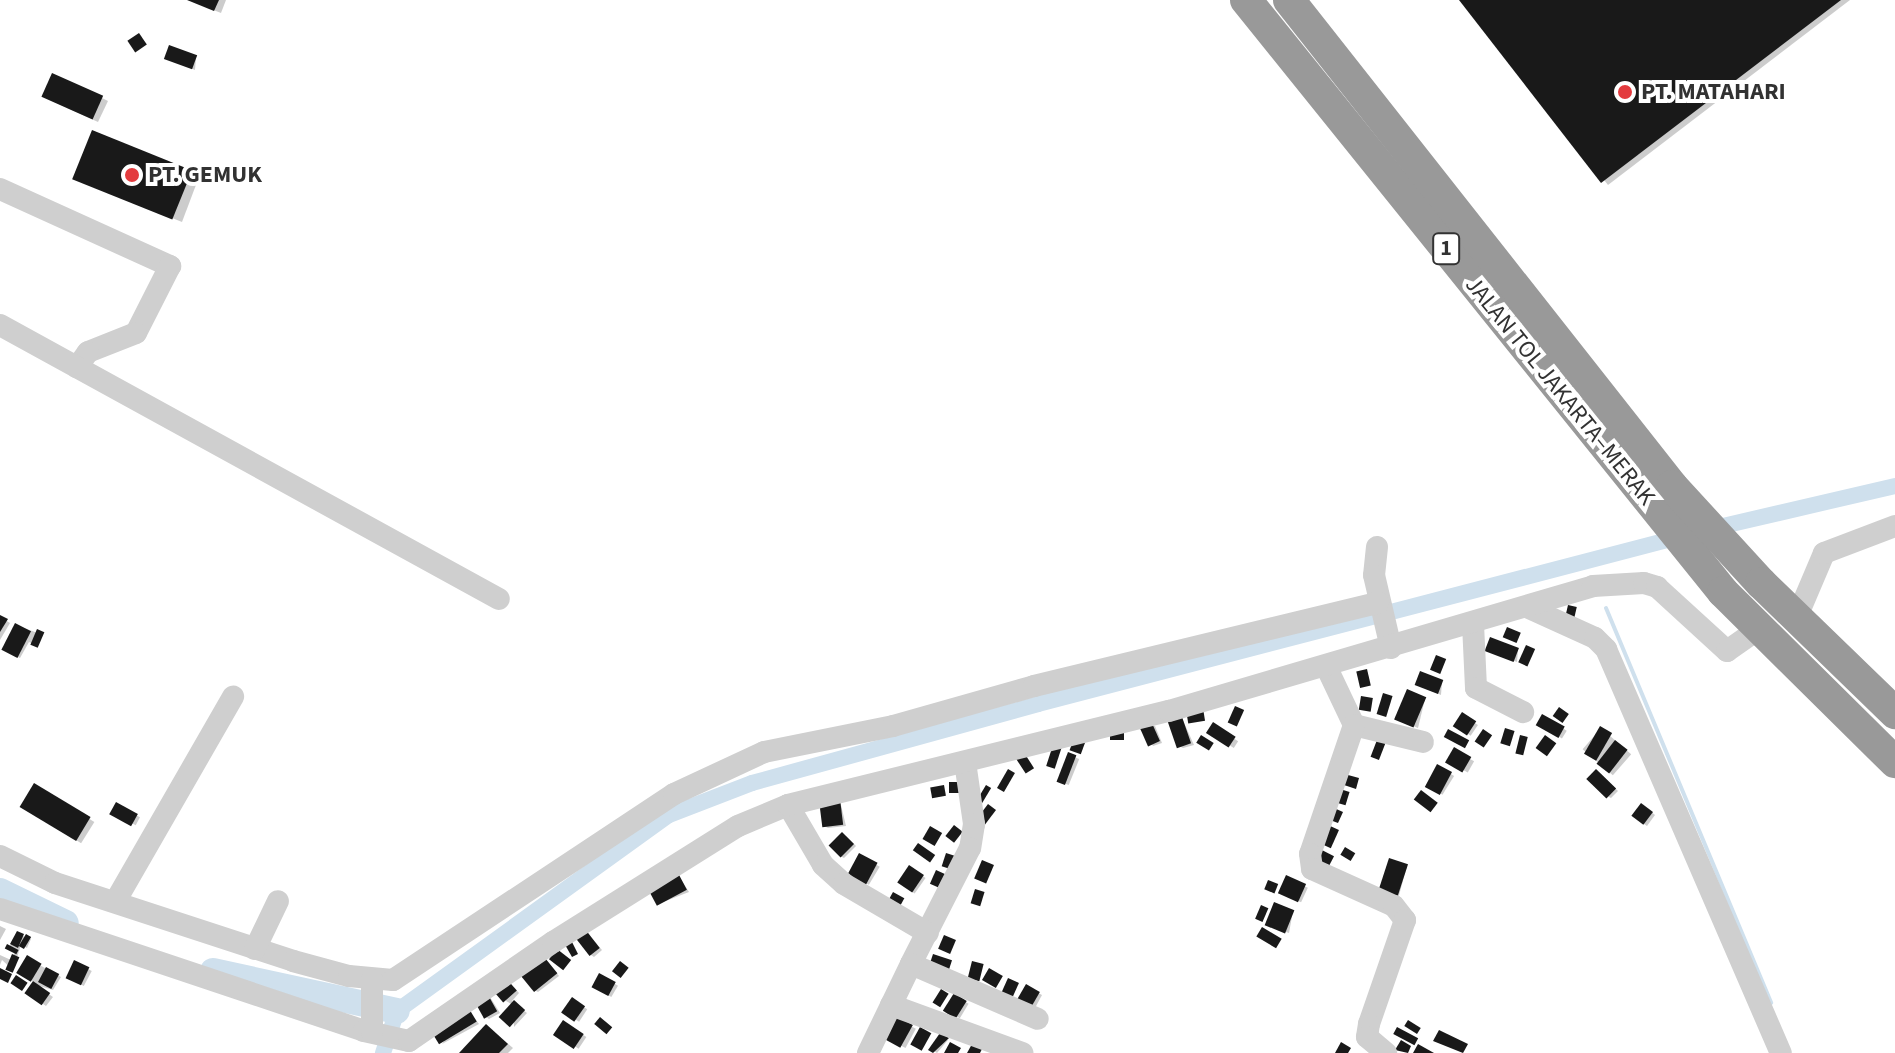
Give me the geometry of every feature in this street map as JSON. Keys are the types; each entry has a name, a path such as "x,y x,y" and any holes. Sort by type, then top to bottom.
{"highway":[{"name":"JALAN TOL JAKARTA–MERAK","path":"1246,0 1659,492 1761,583 1895,713"},
{"name":"JALAN TOL JAKARTA–MERAK","path":"1289,0 1659,492 1723,592 1895,762"}],"street":[{"path":"0,189 170,266 136,333 88,352 77,367"},
{"path":"0,325 499,599"},
{"path":"1799,612 1824,553 1895,526"},
{"path":"1377,547 1373,564 1379,606 1390,643"},
{"path":"0,909 405,1045 566,934 738,826 788,805 965,762 1326,666 1390,643 1473,624 1593,586 1644,583 1667,595 1723,650 1737,647 1758,629"},
{"path":"0,856 115,902 372,986 415,969 674,794 764,752 893,726 1034,686 1379,606"},
{"path":"1529,608 1595,638 1606,649 1781,1053"},
{"path":"1473,624 1476,688 1523,712"},
{"path":"1326,666 1354,725 1310,854 1312,869 1394,906 1405,920 1367,1037 1386,1053"},
{"path":"115,902 233,697"},
{"path":"1354,725 1423,742"},
{"path":"868,1053 970,848 974,824 965,762"},
{"path":"788,805 833,875 928,933"},
{"path":"255,949 278,901"},
{"path":"911,964 1038,1019"},
{"path":"369,1035 372,986"},
{"path":"891,1005 1022,1053"}],"building":[{"path":"187,0 219,0 214,11"},
{"name":"PT. MATAHARI","path":"1459,0 1841,0 1601,183"},
{"path":"139,33 147,45 135,52 127,41"},
{"path":"169,45 197,55 192,69 164,59"},
{"path":"52,73 103,96 93,120 41,97"},
{"name":"PT. GEMUK","path":"92,130 192,170 172,220 72,179"},
{"path":"1568,605 1577,607 1574,621 1565,619"},
{"path":"0,615 8,619 0,632"},
{"path":"15,623 31,631 17,658 1,650"},
{"path":"1507,627 1521,633 1517,643 1503,637"},
{"path":"37,629 44,632 38,648 30,645"},
{"path":"1490,637 1519,648 1514,662 1485,651"},
{"path":"1526,645 1535,649 1527,666 1518,662"},
{"path":"1436,655 1446,659 1440,674 1430,670"},
{"path":"1367,669 1371,686 1360,688 1356,671"},
{"path":"1420,671 1443,680 1438,694 1415,685"},
{"path":"1407,689 1426,697 1413,728 1394,719"},
{"path":"1383,693 1393,696 1386,717 1377,714"},
{"path":"1361,696 1373,698 1371,712 1359,710"},
{"path":"1235,706 1244,710 1237,727 1228,722"},
{"path":"1559,707 1569,714 1563,723 1553,716"},
{"path":"1203,708 1205,721 1188,723 1186,711"},
{"path":"1462,712 1476,721 1467,736 1453,726"},
{"path":"1181,714 1191,743 1177,748 1167,719"},
{"path":"1542,714 1565,727 1558,738 1536,725"},
{"path":"1151,721 1160,741 1148,746 1139,726"},
{"path":"1213,722 1236,737 1229,748 1206,733"},
{"path":"1600,726 1612,733 1596,761 1584,754"},
{"path":"1110,728 1124,728 1124,740 1110,740"},
{"path":"1505,728 1515,731 1510,746 1500,743"},
{"path":"1448,729 1469,740 1465,748 1444,737"},
{"path":"1483,729 1492,735 1484,748 1475,741"},
{"path":"1201,735 1214,743 1209,751 1196,743"},
{"path":"1520,735 1528,737 1523,755 1515,753"},
{"path":"1545,735 1556,743 1547,756 1536,748"},
{"path":"1074,738 1085,742 1081,754 1070,750"},
{"path":"1377,740 1385,743 1379,760 1371,757"},
{"path":"1615,740 1628,750 1609,773 1597,764"},
{"path":"1053,745 1062,748 1055,769 1046,766"},
{"path":"1454,747 1471,757 1462,773 1445,763"},
{"path":"1021,748 1034,768 1026,774 1013,753"},
{"path":"1068,752 1076,755 1065,785 1057,782"},
{"path":"1437,764 1452,772 1440,795 1425,787"},
{"path":"1008,769 1015,773 1004,792 997,788"},
{"path":"1596,769 1616,788 1606,799 1586,779"},
{"path":"1348,775 1359,778 1356,789 1344,785"},
{"path":"949,782 963,782 963,793 949,793"},
{"path":"34,783 91,817 76,841 20,807"},
{"path":"944,785 946,796 932,798 930,787"},
{"path":"986,785 991,788 979,808 974,805"},
{"path":"1340,789 1350,792 1345,805 1336,802"},
{"path":"1421,790 1438,803 1431,812 1414,800"},
{"path":"840,799 843,825 822,827 819,802"},
{"path":"116,802 138,814 131,826 109,814"},
{"path":"1641,803 1653,812 1643,825 1631,816"},
{"path":"988,804 996,810 984,826 976,820"},
{"path":"1334,808 1343,812 1338,823 1330,820"},
{"path":"954,825 963,832 954,843 945,836"},
{"path":"1328,825 1339,830 1331,848 1320,843"},
{"path":"930,826 942,833 935,846 922,839"},
{"path":"842,832 854,844 841,857 829,845"},
{"path":"918,843 935,855 930,862 913,850"},
{"path":"1345,847 1355,853 1351,861 1340,855"},
{"path":"1318,848 1334,856 1329,867 1313,859"},
{"path":"859,853 878,863 866,885 847,875"},
{"path":"946,853 955,856 950,869 942,866"},
{"path":"1389,858 1408,864 1397,897 1378,891"},
{"path":"982,860 994,865 986,883 974,878"},
{"path":"909,865 924,875 912,892 897,882"},
{"path":"936,870 954,878 948,892 930,884"},
{"path":"678,873 687,890 657,906 648,889"},
{"path":"1286,875 1306,884 1298,902 1278,893"},
{"path":"1268,880 1278,884 1274,893 1264,889"},
{"path":"975,889 985,892 980,906 971,903"},
{"path":"893,892 904,898 898,911 886,904"},
{"path":"1274,902 1294,910 1285,933 1265,925"},
{"path":"1261,905 1268,908 1263,922 1255,919"},
{"path":"1262,927 1282,939 1276,948 1256,936"},
{"path":"585,929 600,948 590,956 575,937"},
{"path":"17,931 24,934 18,948 10,944"},
{"path":"26,934 31,937 24,949 19,946"},
{"path":"944,935 956,940 950,954 938,949"},
{"path":"571,940 578,954 572,957 564,943"},
{"path":"7,944 19,950 16,954 5,948"},
{"path":"557,949 571,960 563,970 549,959"},
{"path":"541,953 557,973 534,992 518,972"},
{"path":"12,954 19,957 13,973 5,970"},
{"path":"933,954 952,960 948,973 929,967"},
{"path":"27,955 42,964 31,982 16,973"},
{"path":"74,960 89,967 81,985 66,978"},
{"path":"620,961 629,968 621,978 612,971"},
{"path":"972,961 984,964 979,981 968,978"},
{"path":"46,967 59,974 51,989 38,982"},
{"path":"0,968 12,974 8,983 0,979"},
{"path":"989,968 1003,976 996,988 982,980"},
{"path":"599,973 616,982 608,996 591,987"},
{"path":"16,975 28,983 22,991 10,983"},
{"path":"505,977 517,991 503,1002 491,989"},
{"path":"1008,978 1019,983 1012,997 1001,993"},
{"path":"33,981 50,993 42,1005 24,993"},
{"path":"1026,984 1040,992 1030,1008 1016,1000"},
{"path":"941,989 949,994 940,1007 933,1003"},
{"path":"487,993 497,1011 484,1019 474,1000"},
{"path":"954,993 967,1001 956,1019 943,1011"},
{"path":"572,997 585,1006 574,1022 561,1013"},
{"path":"514,1000 525,1010 510,1027 499,1017"},
{"path":"468,1007 477,1022 439,1044 430,1030"},
{"path":"891,1013 913,1025 900,1048 878,1036"},
{"path":"600,1017 612,1027 606,1034 594,1024"},
{"path":"563,1020 584,1034 574,1049 553,1035"},
{"path":"1408,1020 1421,1028 1417,1034 1404,1026"},
{"path":"486,1024 508,1044 499,1053 459,1053"},
{"path":"920,1027 931,1033 922,1051 910,1044"},
{"path":"1397,1027 1418,1038 1414,1045 1393,1034"},
{"path":"1439,1030 1468,1044 1463,1053 1433,1041"},
{"path":"940,1033 949,1038 933,1053 928,1050"},
{"path":"1401,1040 1411,1046 1408,1053 1395,1050"},
{"path":"950,1042 961,1048 958,1053 944,1053"},
{"path":"1341,1042 1351,1048 1348,1053 1335,1053"},
{"path":"972,1044 982,1049 980,1053 967,1053"},
{"path":"1418,1044 1434,1053 1413,1053"}],"waterway":[{"path":"1710,529 1895,486"},
{"path":"383,1053 397,1011 669,815 752,783 1038,704 1683,536"},
{"path":"1606,608 1771,1003"},
{"path":"0,891 66,923"},
{"path":"213,971 397,1011"}],"place":[{"name":"PT. MATAHARI","path":"1625,92"},
{"name":"PT. GEMUK","path":"132,175"}]}
